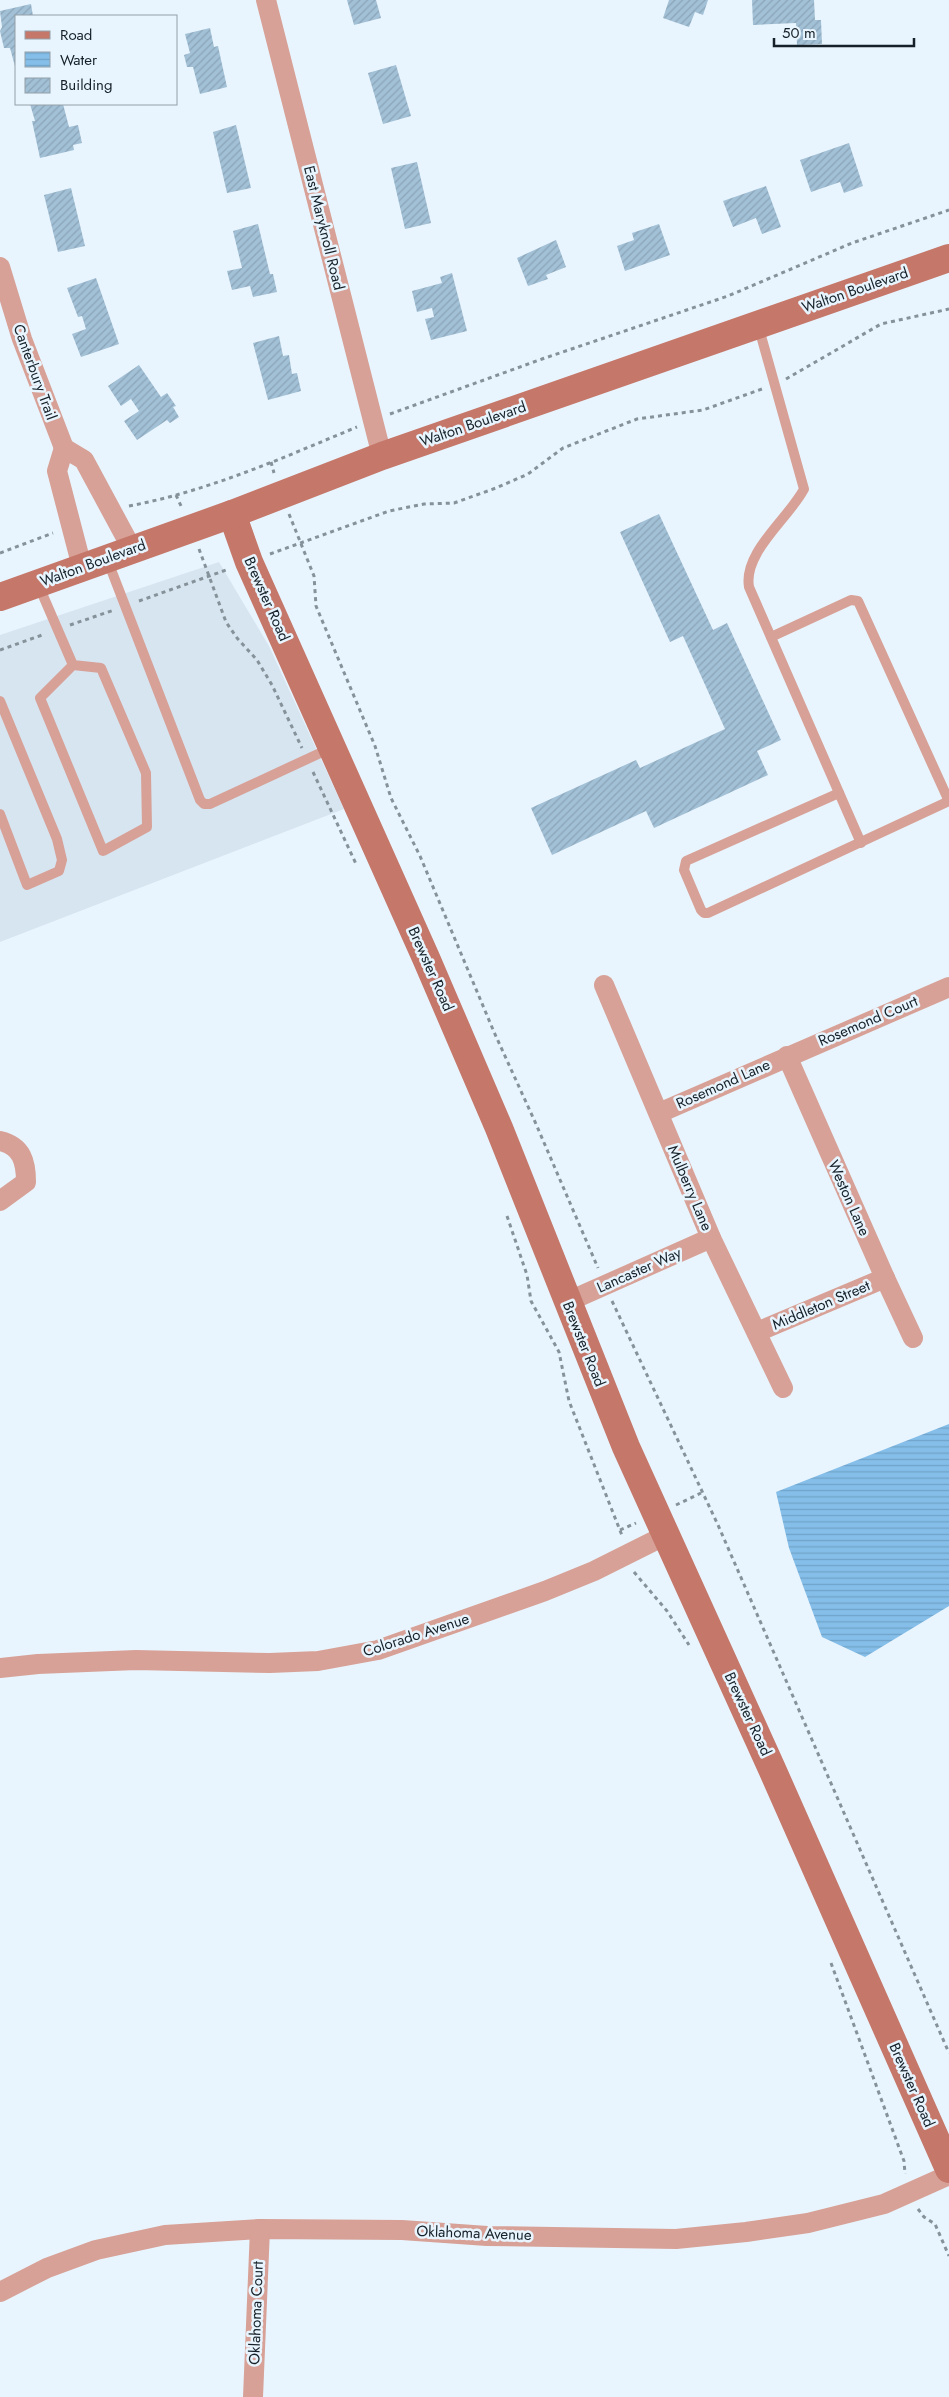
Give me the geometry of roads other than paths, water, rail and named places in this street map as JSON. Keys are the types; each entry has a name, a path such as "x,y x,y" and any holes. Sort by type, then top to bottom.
{"street":[{"name":"East Maryknoll Road","path":"266,0 382,456"},
{"name":"Walton Boulevard","path":"0,597 232,514 382,456 949,258"},
{"name":"Canterbury Trail","path":"0,267 22,339 64,448"},
{"path":"95,563 72,526 57,471 64,448 84,460 132,549"},
{"name":"Brewster Road","path":"232,514 249,562 499,1128 626,1447 772,1769 949,2169"},
{"name":"Mulberry Lane","path":"604,985 711,1238 783,1388"},
{"name":"Rosemond Court","path":"788,1056 949,987"},
{"name":"Rosemond Lane","path":"659,1113 788,1056"},
{"name":"Weston Lane","path":"788,1056 884,1278 914,1338"},
{"path":"0,1141 17,1148 26,1164 26,1182 0,1201"},
{"name":"Lancaster Way","path":"567,1302 711,1238"},
{"name":"Middleton Street","path":"757,1332 884,1278"},
{"name":"Colorado Avenue","path":"0,1668 38,1664 136,1660 318,1661 378,1650 545,1591 594,1571 666,1535"},
{"name":"Oklahoma Avenue","path":"0,2292 47,2268 96,2250 165,2235 260,2229 402,2230 487,2236 676,2239 808,2223 884,2204 949,2175"},
{"name":"Oklahoma Court","path":"253,2397 260,2229"}],"lane":[{"path":"758,324 804,489 798,502 764,543 748,570 749,587 861,843"},
{"path":"95,563 124,606 200,800 204,804 210,804 332,747"},
{"path":"38,583 73,666"},
{"path":"771,637 851,600 858,601 948,797 947,802 942,806 708,913 704,913 701,910 684,870 686,861 839,793"},
{"path":"73,666 101,668 146,773 147,827 103,851 40,698 73,666"},
{"path":"0,701 57,839 62,860 59,871 27,885 0,814"}],"water":[{"path":"949,1424 949,1606 865,1657 822,1637 789,1548 776,1492"}]}
